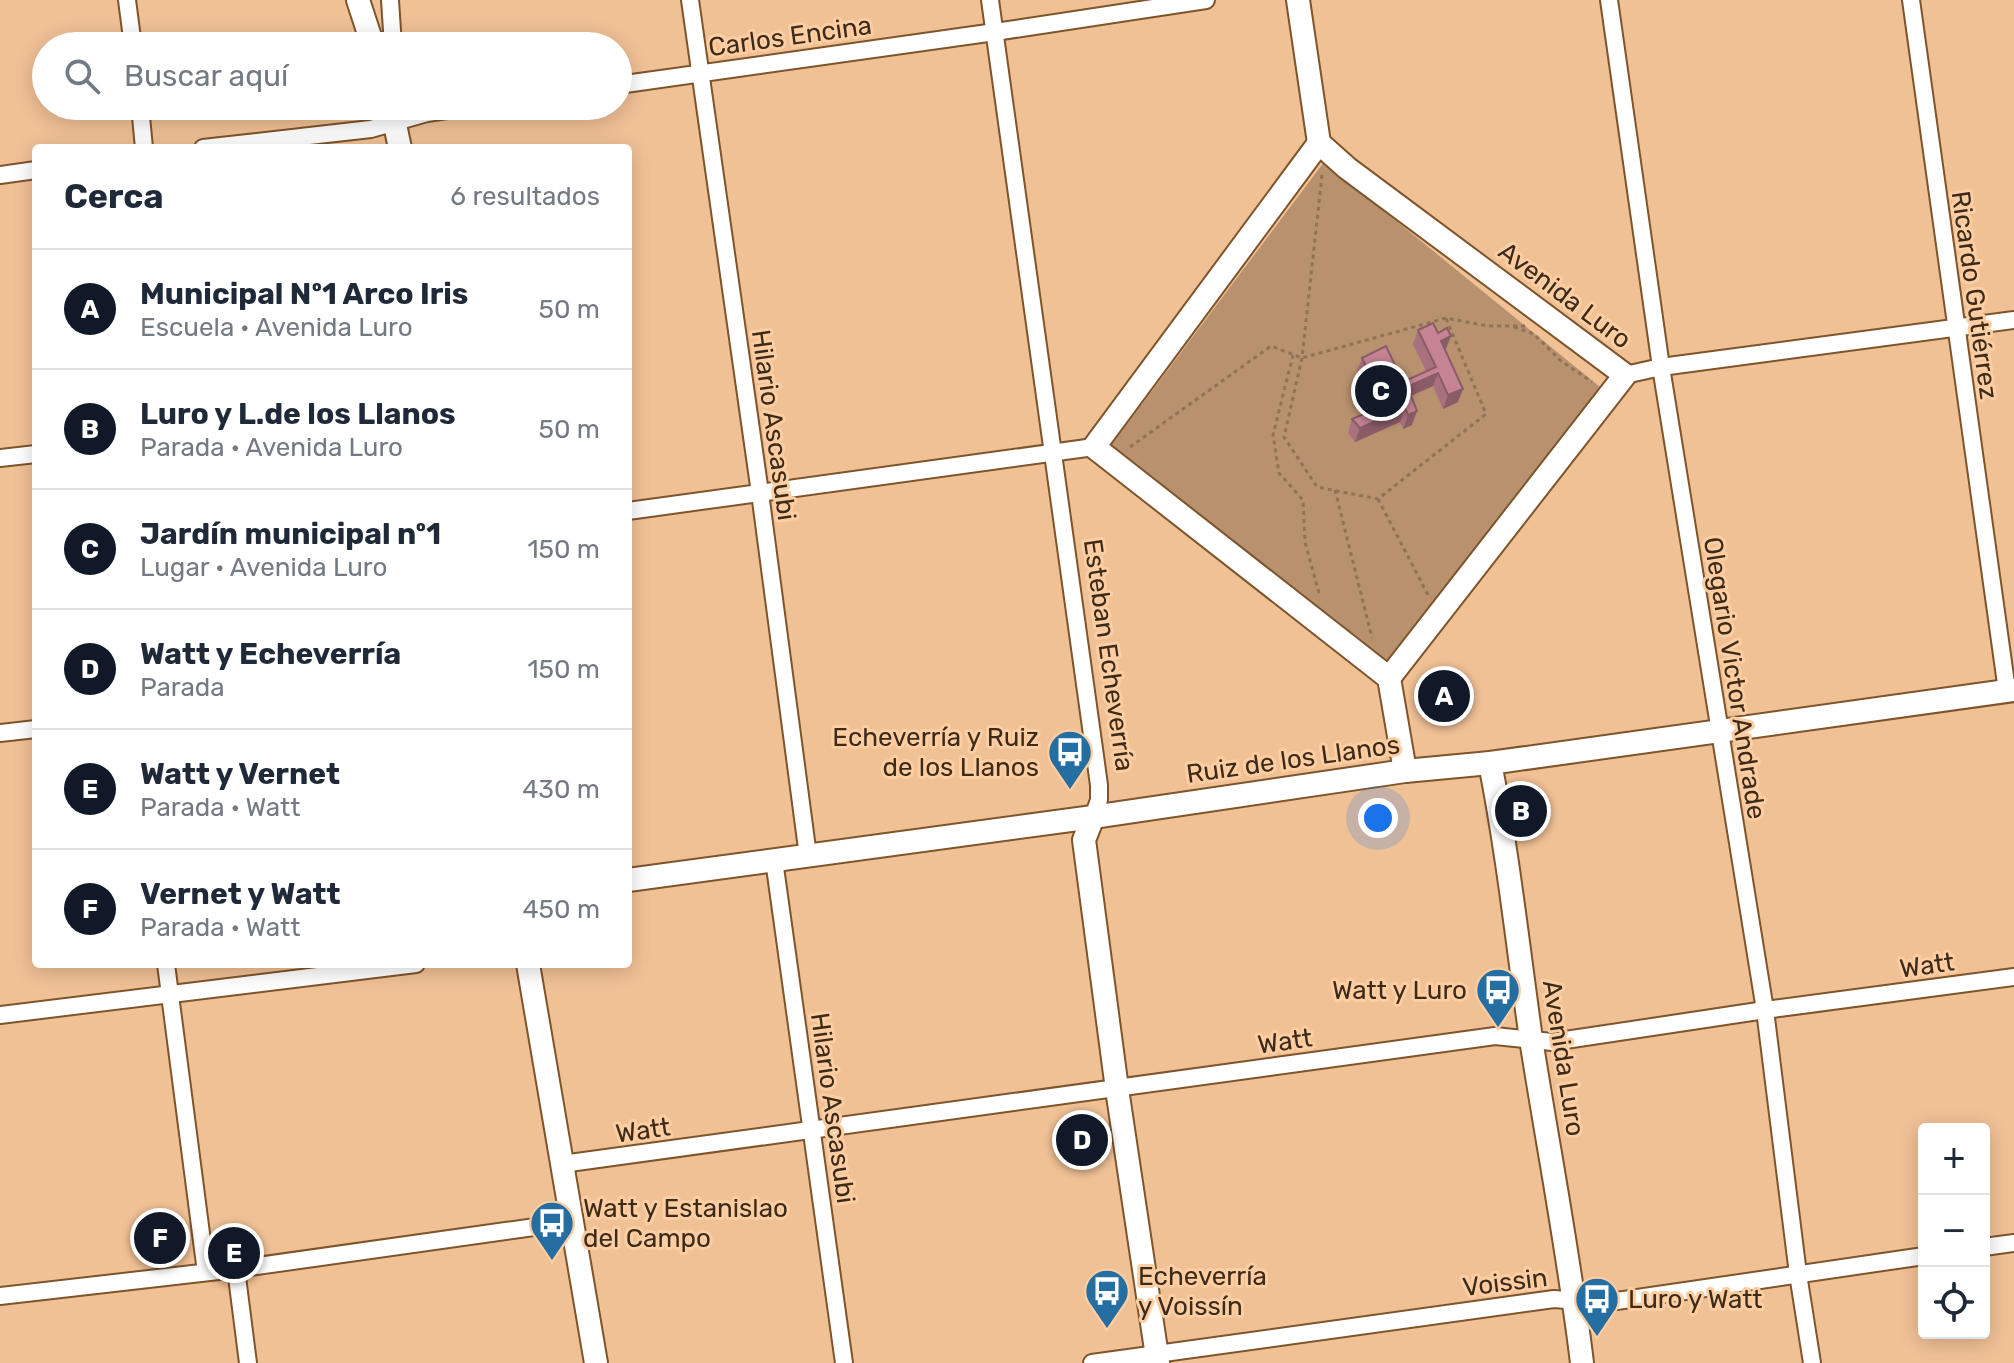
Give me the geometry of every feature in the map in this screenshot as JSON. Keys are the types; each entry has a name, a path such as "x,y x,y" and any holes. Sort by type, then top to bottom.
{"street":[{"path":"127,0 131,32"},
{"path":"358,0 368,32"},
{"path":"390,0 392,32"},
{"name":"Hilario Ascasubi","path":"690,0 808,856"},
{"name":"Esteban Echeverría","path":"990,0 1099,785 1099,800 1084,840 1117,1089 1158,1358"},
{"name":"Carlos Encina","path":"632,83 1206,0"},
{"path":"632,510 1094,447 1321,152 1298,0"},
{"name":"Olegario Victor Andrade","path":"1609,0 1661,367 1765,1010 1812,1363"},
{"name":"Ricardo Gutiérrez","path":"1911,0 2010,691"},
{"path":"141,120 144,144"},
{"path":"238,144 371,129 382,120"},
{"path":"395,120 399,144"},
{"name":"Avenida Luro","path":"1321,152 1347,168 1625,375 1389,678"},
{"path":"0,175 32,171"},
{"path":"1625,375 1661,367 2014,320"},
{"path":"1094,447 1389,678 1405,771"},
{"path":"0,458 32,454"},
{"name":"Ruiz de los Llanos","path":"632,879 1405,771 1490,763 2010,691"},
{"path":"0,733 32,729"},
{"name":"Avenida Luro","path":"1490,763 1575,1300 1582,1363"},
{"name":"Hilario Ascasubi","path":"774,860 844,1363"},
{"path":"166,968 206,1272"},
{"path":"0,1015 382,968"},
{"path":"529,968 596,1363"},
{"name":"Watt","path":"562,1164 1495,1036 1552,1042 2014,977"},
{"path":"0,1296 236,1269 570,1222"},
{"path":"1990,1246 2014,1243"},
{"name":"Voissin","path":"1092,1363 1158,1358 1554,1299 1603,1303 1918,1257"},
{"path":"236,1269 248,1363"}],"path":[{"path":"1321,152 1302,358 1284,437 1317,487 1378,499"},
{"path":"1512,326 1534,334 1561,361 1594,383 1513,316"},
{"path":"1378,499 1486,414 1446,318"},
{"path":"1129,448 1271,346 1302,358 1446,318 1488,326 1525,326"},
{"path":"1293,355 1273,435 1279,473 1303,500 1305,542 1321,602"},
{"path":"1335,490 1372,641"},
{"path":"1378,499 1428,595"}],"shaded area":[{"path":"1324,162 1605,391 1391,666 1107,451"}],"building":[{"path":"1433,323 1438,333 1447,328 1451,336 1441,341 1463,389 1448,395 1438,373 1402,389 1406,398 1411,396 1417,411 1408,415 1405,408 1360,428 1352,419 1373,410 1367,396 1378,391 1362,358 1386,346 1403,382 1436,367 1418,330"}],"place":[{"name":"Jardín municipal nº1","path":"1381,391"},
{"name":"Municipal Nº1 Arco Iris","path":"1444,696"},
{"name":"Echeverría y Ruiz de los Llanos","path":"1070,791"},
{"name":"Luro y L.de los Llanos","path":"1521,811"},
{"name":"Watt y Luro","path":"1498,1029"},
{"name":"Watt y Echeverría","path":"1082,1140"},
{"name":"Vernet y Watt","path":"160,1238"},
{"name":"Watt y Vernet","path":"234,1253"},
{"name":"Watt y Estanislao del Campo","path":"552,1262"},
{"name":"Echeverría y Voissín","path":"1107,1330"},
{"name":"Luro y Watt","path":"1597,1338"}]}
